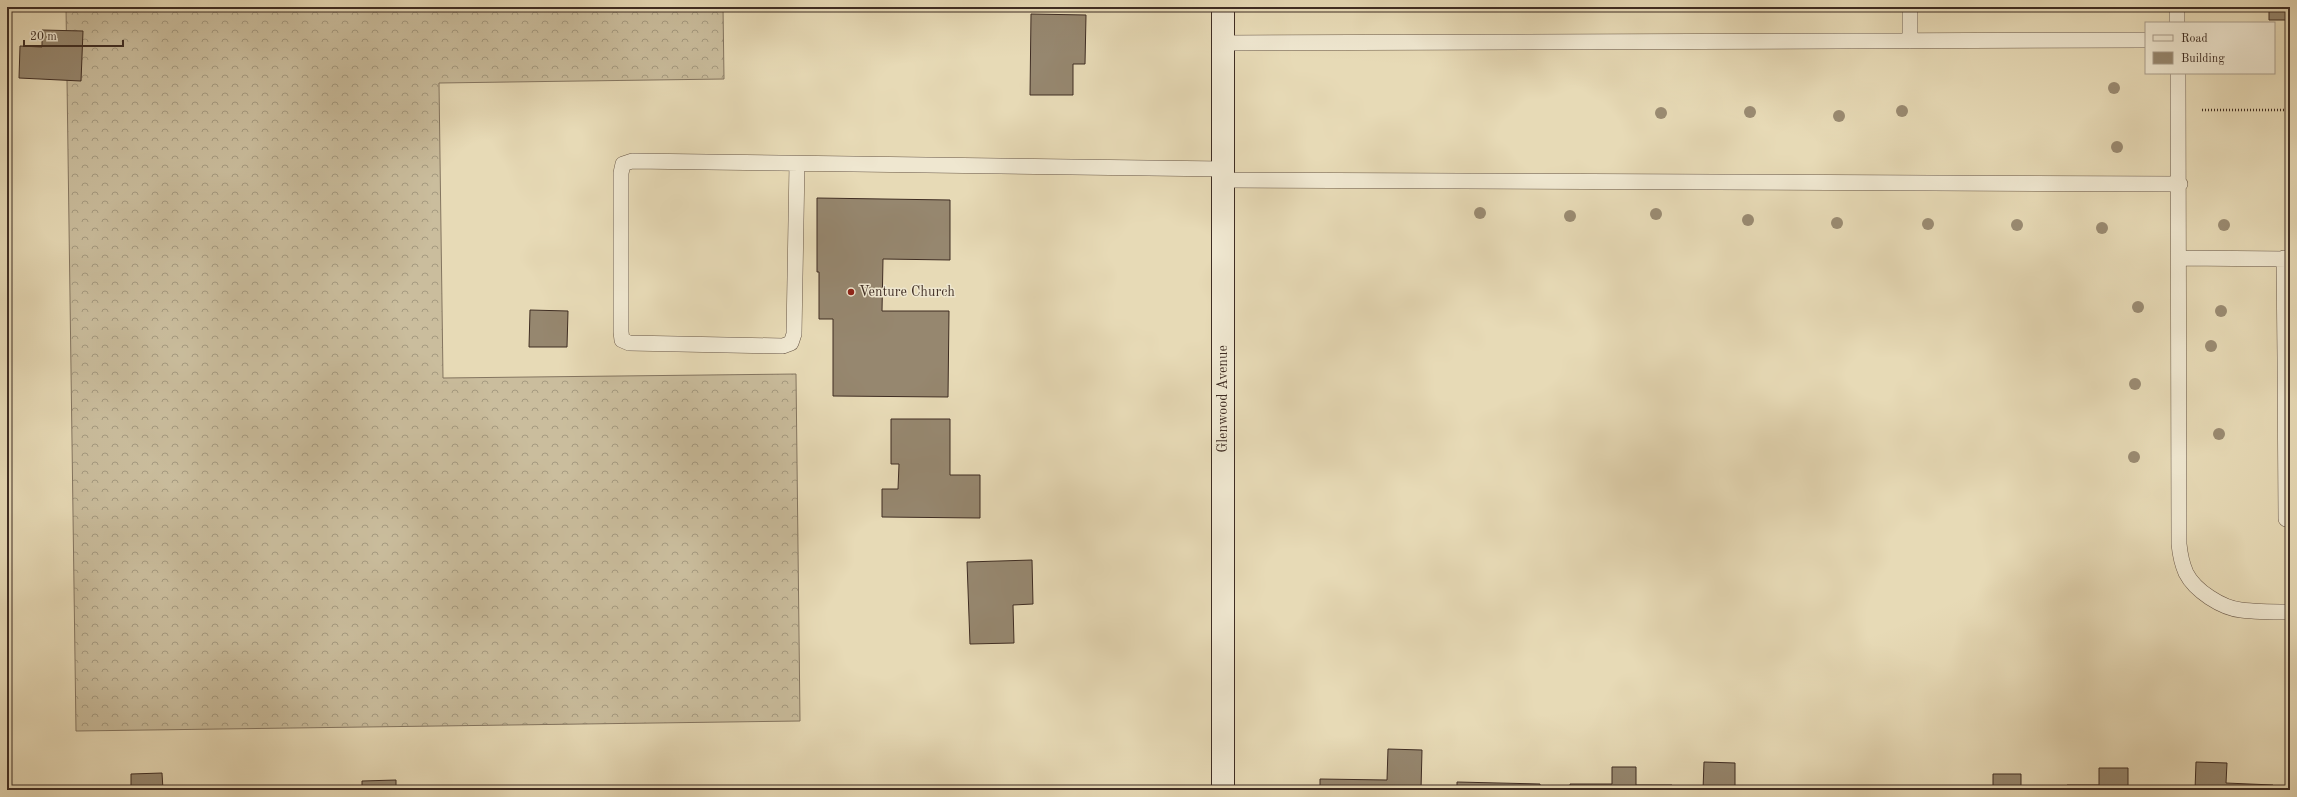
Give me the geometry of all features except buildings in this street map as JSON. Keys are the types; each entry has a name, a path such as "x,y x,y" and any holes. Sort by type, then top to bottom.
{"street":[{"name":"Glenwood Avenue","path":"1223,7 1223,790"}],"lane":[{"path":"1910,7 1910,41"},
{"path":"2177,7 2177,22"},
{"path":"1223,43 2145,40"},
{"path":"2178,74 2180,184 2179,544 2181,561 2187,575 2198,588 2225,605 2239,610 2290,612"},
{"path":"797,164 794,334 791,343 783,346 636,344 628,343 622,340 621,173 624,164 632,161 797,164 1223,174 2180,184"},
{"path":"2180,258 2287,258 2288,428 2286,519 2290,519"}],"path":[{"path":"2200,110 2290,110"}],"green space":[{"path":"66,7 723,7 724,79 439,83 443,378 796,374 800,721 76,731"}],"place":[{"name":"Venture Church","path":"851,292"}]}
